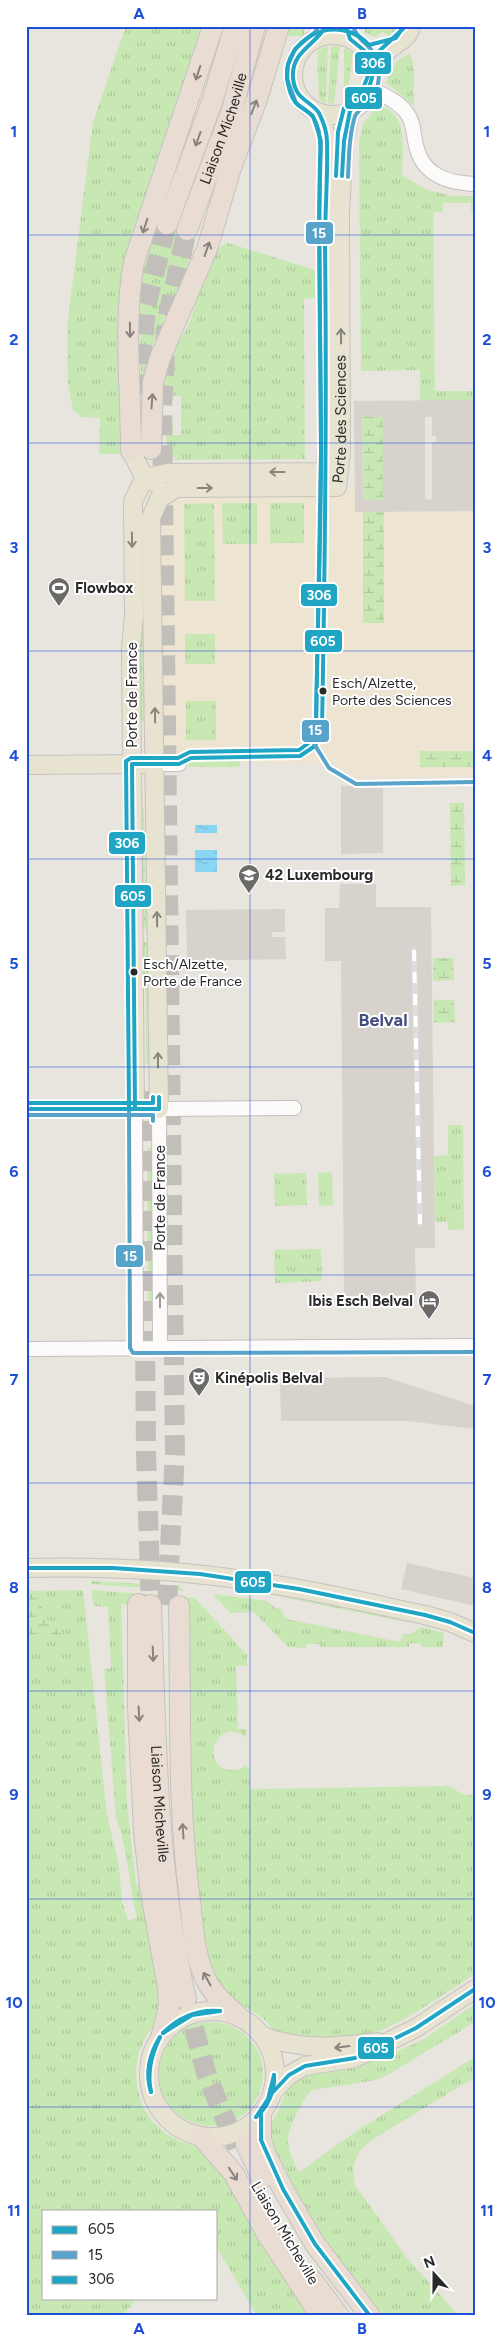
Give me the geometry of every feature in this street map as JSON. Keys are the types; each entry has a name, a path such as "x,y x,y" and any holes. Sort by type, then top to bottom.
{"highway":[{"path":"141,450 130,301 134,262 213,26"},
{"name":"Liaison Micheville","path":"167,224 212,102 235,26"},
{"name":"Liaison Micheville","path":"187,230 232,110 255,26"},
{"path":"141,450 152,389 160,358 207,249 230,168 257,99 279,26"},
{"path":"158,1605 196,1950 204,1977 220,1999 238,2016"},
{"path":"158,1605 138,1708 144,1832 150,1886 168,1988 168,2006 162,2034"},
{"name":"Liaison Micheville","path":"158,1605 159,1827 174,1946 190,1998"},
{"path":"261,2114 261,2140 282,2189 315,2244 370,2316"},
{"path":"202,2137 234,2174 267,2234 321,2316"},
{"name":"Liaison Micheville","path":"339,2316 278,2227 241,2146 303,2250 351,2316"}],"main road":[{"path":"366,52 390,49 402,42 411,26"},
{"path":"372,81 371,62 366,52 348,33 335,35 323,32 300,52 294,68 293,79 301,99 318,112 339,114 350,111 362,102 390,49"},
{"name":"Porte des Sciences","path":"330,477 342,402 340,214 344,141 350,111"},
{"name":"Porte des Sciences","path":"318,112 327,140 325,215 330,477"},
{"path":"141,450 137,466 150,479 330,477"},
{"path":"141,450 177,480"},
{"path":"132,511 141,450"},
{"path":"150,479 151,518"},
{"name":"Porte de France","path":"135,1109 131,648 134,615 132,511 135,494 139,486 150,479"},
{"name":"Porte de France","path":"159,1109 156,764 151,518 159,499 177,480"},
{"path":"26,765 156,764"},
{"path":"26,1109 159,1109"},
{"path":"26,1568 86,1567 188,1574 258,1582 323,1593 442,1620 475,1633"},
{"path":"273,2092 276,2078 275,2063 264,2036 252,2024 238,2016 222,2011 205,2011 189,2014 174,2022 162,2034 154,2048 149,2064 148,2080 152,2097 160,2111 172,2123 186,2132 202,2137 218,2137 234,2133 249,2125 261,2114 273,2092 289,2075 305,2066 355,2058 416,2028 475,1989"},
{"path":"264,2036 287,2045 332,2048 391,2041"}],"street":[{"path":"372,81 400,105 411,119 420,158 434,175 459,184 475,184"},
{"path":"156,764 179,764"},
{"path":"159,1109 294,1108"},
{"name":"Porte de France","path":"135,1109 136,1348"},
{"name":"Porte de France","path":"159,1109 160,1348"},
{"path":"26,1349 475,1346"}],"shaded area":[{"path":"475,400 475,511 355,512 354,401","holes":["362,417 383,417 383,500 363,500","425,417 432,417 432,436 436,436 436,442 432,442 432,500 425,499"]},
{"path":"355,487 355,512 475,511 475,776 358,778 333,763 156,764 154,507 167,493"},
{"path":"341,786 383,786 383,853 341,854"},
{"path":"340,884 376,884 376,907 431,907 435,1248 415,1248 416,1295 344,1296 341,961 325,961 325,908 339,908"},
{"path":"285,909 285,932 272,932 271,937 285,937 286,959 187,961 186,910"},
{"path":"385,1377 475,1406 475,1429 407,1421 281,1421 280,1378"},
{"path":"407,1563 475,1578 473,1595 475,1596 475,1606 401,1589"}],"green space":[{"path":"124,26 206,26 153,176 120,380 121,454 99,454 100,418 82,417 73,410 68,384 67,327 93,122 125,29"},
{"path":"288,26 304,26 304,36 286,36"},
{"path":"362,26 400,26 390,37 383,32 375,37 366,33"},
{"path":"328,46 326,103 319,100 317,51"},
{"path":"331,46 340,46 334,104 328,103"},
{"path":"344,48 353,53 347,100 344,102"},
{"path":"410,53 414,66 414,106 386,82 396,62"},
{"path":"378,105 388,109 400,124 403,144 402,175 425,189 452,196 475,196 475,211 471,211 471,203 443,203 443,212 433,212 435,391 475,391 475,400 420,401 420,370 361,371 359,142 363,124"},
{"path":"155,221 197,234 187,268 148,355 141,387 140,281"},
{"path":"228,243 315,270 315,298 304,299 305,459 176,460 169,450 166,436 166,419 173,419 173,435 181,435 181,396 162,396 170,362 189,324 207,266 219,248"},
{"path":"362,417 383,417 384,500 363,500"},
{"path":"214,503 215,601 185,601 184,504"},
{"path":"222,503 257,503 257,544 223,544"},
{"path":"270,503 304,503 304,543 270,543"},
{"path":"363,512 384,512 384,623 363,623"},
{"path":"141,524 143,612 148,649 149,720 138,721"},
{"path":"185,634 215,634 215,664 185,664"},
{"path":"186,701 216,701 216,740 186,740"},
{"path":"420,751 475,751 475,767 420,767"},
{"path":"190,761 240,761 240,767 190,767 185,763"},
{"path":"450,803 464,803 465,885 451,886"},
{"path":"138,809 144,809 145,894 150,929 139,929"},
{"path":"139,942 151,942 152,1063 146,1063 145,978"},
{"path":"433,958 453,958 454,980 433,981"},
{"path":"434,1000 454,1000 455,1022 434,1023"},
{"path":"448,1125 463,1125 464,1229 448,1230 448,1222 435,1222 434,1156 448,1155"},
{"path":"147,1148 152,1148 154,1311 148,1312"},
{"path":"332,1172 333,1205 319,1206 318,1173"},
{"path":"306,1173 307,1205 275,1206 274,1174"},
{"path":"321,1249 322,1281 275,1283 274,1250"},
{"path":"92,1581 179,1586 185,1591 91,1584"},
{"path":"83,1590 107,1815 119,1866 122,1902 128,1920 137,1918 126,1855 116,1818 104,1669 111,1668 108,1607 94,1606 91,1590 195,1598 247,1655 247,1666 236,1666 238,1729 246,1729 246,1737 236,1732 227,1732 215,1743 214,1751 215,1759 220,1766 229,1770 239,1769 247,1764 247,1768 249,1768 250,1789 449,1786 464,1795 475,1795 475,1974 410,2016 380,2031 346,2040 325,2041 275,2032 263,2018 221,1992 202,1950 189,1803 187,1606 121,1604 127,1803 136,1884 140,1887 164,1991 159,2020 147,2034 139,2051 136,2069 137,2087 142,2105 152,2121 165,2133 181,2142 199,2147 216,2160 316,2316 257,2316 218,2249 218,2210 42,2210 42,2300 135,2300 122,2316 26,2316 26,1591"},
{"path":"274,1591 412,1619 406,1622 273,1595"},
{"path":"26,1594 39,1594 44,1618 58,1624 63,1638 26,1638"},
{"path":"213,1594 267,1601 275,1608 281,1609 286,1619 400,1642 403,1634 411,1634 421,1627 444,1633 443,1647 421,1647 421,1644 409,1643 409,1647 320,1647 319,1644 307,1644 306,1648 288,1647 254,1612 230,1613"},
{"path":"475,2004 475,2022 384,2077 371,2081 312,2090 293,2121 288,2139 292,2156 299,2172 358,2130 475,2057 475,2077 375,2138 360,2150 353,2167 355,2185 407,2258 459,2316 375,2316 287,2188 267,2129 278,2112 290,2082 302,2073 356,2065 383,2058 424,2039"},
{"path":"211,2022 231,2026 248,2037 259,2054 263,2074 259,2094 248,2111 231,2122 211,2126 191,2122 174,2111 163,2094 159,2074 163,2054 174,2037 191,2026"}],"water":[{"path":"195,825 217,825 217,833 195,833"},
{"path":"195,850 217,850 217,872 195,872"}],"tunnel":[{"path":"138,394 146,306 167,224"},
{"path":"167,1605 175,1452 162,408 167,320 187,230"},
{"path":"143,1091 146,1453 151,1605"},
{"path":"186,1999 207,2076 237,2147"}],"railway":[{"path":"414,950 420,1224"}],"transit line":[{"name":"15","path":"319,26 315,32 295,49 288,65 287,79 296,103 313,116 321,141 319,215 321,452 316,728 313,742 329,768 356,784 475,782"},
{"name":"605","path":"135,1109 132,764 179,764 191,758 300,756 315,746 322,729 327,142 319,113 300,95 294,85 293,69 300,55 322,33 326,26"},
{"name":"605","path":"342,176 344,141 350,111 367,95 373,74 371,62 366,52 350,39 346,26"},
{"name":"15","path":"348,177 350,139 355,116 374,96 379,75 375,54 358,36 353,26"},
{"name":"306","path":"129,1109 126,761 131,758 178,758 190,752 299,750 310,742 316,728 321,486 320,143 318,127 313,117 298,105 292,97 287,80 288,64 302,42 312,35 323,31 335,29 347,31 359,36 369,45 396,38 404,26"},
{"name":"306","path":"336,176 338,132 344,108 362,91 377,53 405,27"},
{"name":"306","path":"26,1103 153,1103 153,1097"},
{"name":"605","path":"26,1109 159,1109 159,1097"},
{"name":"15","path":"129,1109 130,1348 133,1353 475,1352"},
{"name":"15","path":"26,1115 153,1115 153,1121"},
{"name":"605","path":"26,1568 113,1568 200,1574 299,1589 425,1615 450,1622 475,1633"},
{"name":"605","path":"273,2092 289,2075 305,2066 355,2058 416,2028 475,1989"},
{"name":"605","path":"163,2033 182,2018 189,2015 204,2011 220,2011"},
{"name":"605","path":"163,2033 192,2015 220,2011"},
{"name":"605","path":"151,2092 148,2078 149,2064 153,2050 160,2037"},
{"name":"605","path":"151,2092 149,2078 151,2064 160,2037"},
{"name":"605","path":"256,2117 268,2099 274,2075"},
{"name":"605","path":"256,2117 270,2098 274,2075"},
{"name":"605","path":"261,2114 261,2140 283,2189 315,2244 370,2316"}],"place":[{"name":"Flowbox","path":"59,607"},
{"name":"Esch/Alzette, Porte des Sciences","path":"323,691"},
{"name":"42 Luxembourg","path":"249,894"},
{"name":"Esch/Alzette, Porte de France","path":"134,972"},
{"name":"Ibis Esch Belval","path":"429,1320"},
{"name":"Kinépolis Belval","path":"199,1397"}],"district":[{"name":"Belval","path":"383,1020"}]}
